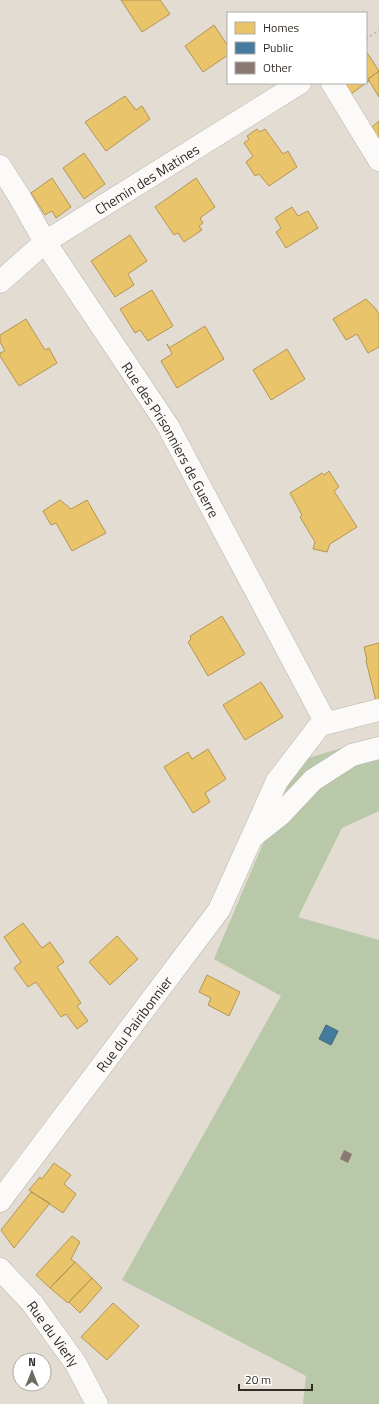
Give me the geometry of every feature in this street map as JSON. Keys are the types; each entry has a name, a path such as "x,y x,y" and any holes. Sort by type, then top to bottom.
{"street":[{"name":"Chemin des Matines","path":"0,282 45,242 298,84"},
{"path":"333,84 379,160"},
{"name":"Rue des Prisonniers de Guerre","path":"0,166 45,242 168,426 323,724"},
{"path":"323,724 379,710"},
{"name":"Rue du Pairibonnier","path":"0,1201 219,910 250,838 277,781 323,724"},
{"name":"Rue du Pairibonnier","path":"250,838 281,814 313,780 352,754 379,748"},
{"name":"Rue du Vierly","path":"0,1269 37,1309 76,1364 97,1404"}],"path":[{"path":"367,38 379,30"}],"green space":[{"path":"379,737 379,811 342,828 298,917 379,940 379,1404 303,1404 306,1376 122,1280 281,996 214,959 298,761"}],"building: Homes":[{"path":"121,0 160,0 170,14 142,32"},
{"path":"214,25 227,44 227,56 203,72 185,46"},
{"path":"367,53 379,71 368,79 369,81 367,82"},
{"path":"379,71 379,97 368,79"},
{"path":"345,84 365,84 351,94"},
{"path":"125,96 136,110 142,106 150,119 106,151 85,122"},
{"path":"379,121 379,140 372,127"},
{"path":"257,129 260,132 265,129 283,154 288,151 297,167 269,186 259,174 255,176 246,162 253,156 244,143 249,139 247,136"},
{"path":"84,153 105,184 84,199 63,168"},
{"path":"52,178 71,207 56,218 52,211 45,215 31,193"},
{"path":"196,178 215,207 200,218 203,223 199,226 202,230 184,242 178,233 174,235 155,207"},
{"path":"292,207 298,216 308,211 318,228 286,248 276,232 281,228 275,218"},
{"path":"130,235 147,261 128,274 134,285 115,297 91,261"},
{"path":"152,290 173,326 148,341 140,330 135,333 120,309"},
{"path":"366,299 379,314 379,347 368,353 357,334 346,340 333,319"},
{"path":"26,319 45,350 49,348 57,363 19,386 0,356 0,353 5,351 0,342 0,335"},
{"path":"205,326 224,359 177,388 161,361 172,354 169,348"},
{"path":"287,349 305,379 271,400 253,370"},
{"path":"329,471 339,487 334,491 357,527 330,544 327,552 313,549 315,542 300,517 302,515 290,493 322,473 324,475"},
{"path":"60,500 71,509 87,500 106,533 72,551 56,523 51,525 43,511"},
{"path":"222,616 245,654 208,676 188,642 191,639 190,636"},
{"path":"379,643 379,700 376,701 364,647"},
{"path":"261,682 283,717 245,740 223,705"},
{"path":"208,749 226,779 205,793 210,802 193,813 164,767 188,752 192,759"},
{"path":"23,923 42,948 50,942 64,962 57,967 81,1003 77,1006 88,1021 77,1029 66,1014 61,1017 36,982 28,987 14,968 21,962 4,937"},
{"path":"117,936 138,959 110,985 89,962"},
{"path":"207,975 240,992 229,1016 208,1005 211,998 199,992"},
{"path":"54,1163 71,1175 64,1184 76,1194 63,1213 29,1190 40,1177 42,1179"},
{"path":"31,1192 50,1203 14,1248 1,1230"},
{"path":"72,1236 80,1242 71,1259 75,1262 50,1288 36,1275"},
{"path":"75,1262 92,1278 68,1303 50,1288"},
{"path":"92,1278 102,1288 80,1313 69,1302"},
{"path":"113,1303 139,1326 107,1360 81,1337"}],"building: Public":[{"path":"326,1025 338,1031 331,1045 319,1039"}],"building: Other":[{"path":"344,1150 352,1154 348,1163 340,1159"}]}
